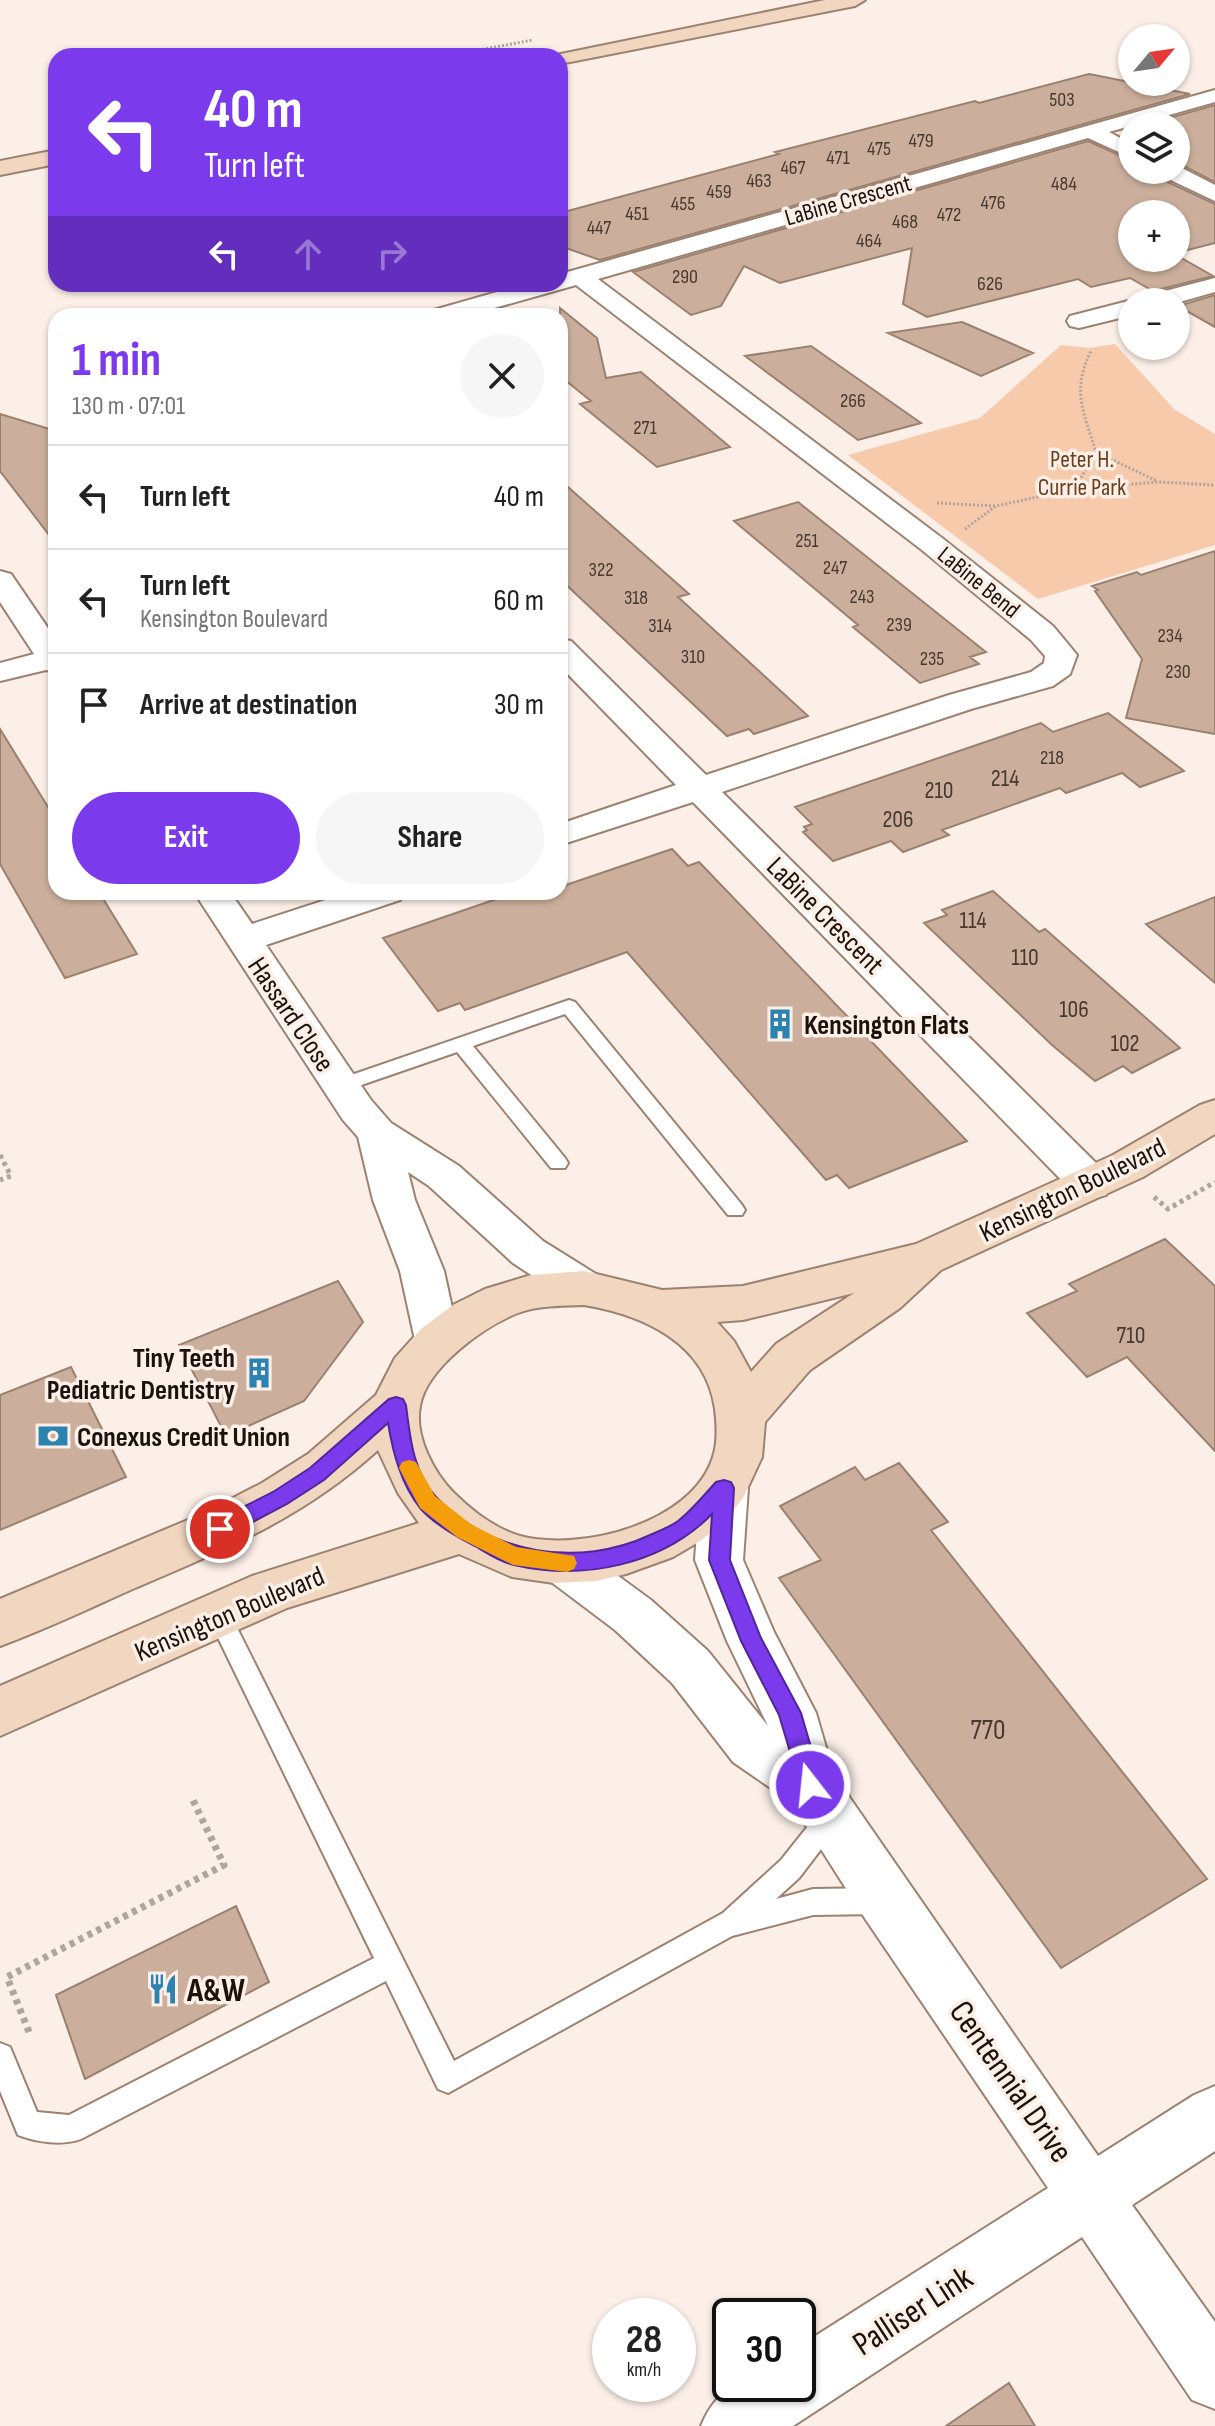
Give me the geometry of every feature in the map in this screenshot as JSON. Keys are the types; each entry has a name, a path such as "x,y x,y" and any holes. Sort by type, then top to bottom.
{"main road":[{"path":"568,56 855,0"},
{"path":"0,168 48,159"},
{"name":"Kensington Boulevard","path":"662,1308 743,1303 927,1258 1158,1151 1215,1115"},
{"name":"Kensington Boulevard","path":"743,1414 793,1357 884,1296 927,1258"},
{"path":"0,1623 220,1529 280,1498 325,1468 396,1405 412,1373 437,1340 468,1316 503,1299 542,1290 584,1288 624,1294 662,1308 702,1335 730,1372 743,1414 740,1452 724,1488 684,1528 628,1555 563,1563 513,1556 464,1531 428,1502 403,1458 396,1405"},
{"name":"Kensington Boulevard","path":"0,1712 270,1592 464,1531"}],"street":[{"name":"LaBine Crescent","path":"570,279 1215,96"},
{"path":"1090,131 1118,145"},
{"path":"1190,181 1215,194"},
{"name":"LaBine Bend","path":"570,279 932,544 1042,633 1061,655 1059,667 1042,679 960,702 700,789"},
{"path":"1190,292 1215,285"},
{"path":"467,308 523,292"},
{"path":"1079,321 1118,311"},
{"path":"0,580 48,651"},
{"name":"LaBine Crescent","path":"568,656 1091,1184"},
{"path":"0,672 48,662"},
{"path":"568,832 700,789"},
{"name":"Hassard Close","path":"217,900 341,1086 377,1133 444,1176 528,1252 584,1288"},
{"path":"243,940 363,900"},
{"name":"Hassard Close","path":"377,1133 394,1200 422,1271 437,1340"},
{"name":"Centennial Drive","path":"724,1488 719,1560 752,1641 790,1713 821,1800 886,1901 1215,2377"},
{"name":"Centennial Drive","path":"563,1563 633,1615 690,1667 751,1745 821,1800"},
{"name":"Palliser Link","path":"734,2426 1215,2116"}],"lane":[{"path":"341,1086 569,1006 735,1210"},
{"path":"461,1044 558,1163"},
{"path":"219,1615 448,2079 727,1924 790,1869 821,1800"},
{"path":"727,1924 813,1902 886,1901"},
{"path":"0,2057 28,2125 71,2129 391,1964"}],"path":[{"path":"1094,345 1081,367 1077,393 1096,452 1158,482"},
{"path":"1074,489 1096,452"},
{"path":"935,503 996,506 1074,489 1158,482 1215,485"},
{"path":"964,530 996,506"},
{"path":"0,1155 11,1176 0,1180"},
{"path":"1168,1209 1215,1182"},
{"path":"14,2091 46,2074 7,1977 224,1865 191,1796"}],"green space":[{"name":"Peter H. Currie Park","path":"1115,344 1118,360 1130,360 1174,409 1215,434 1215,545 1038,599 848,455 980,418 1061,345 1089,348"}],"building":[{"path":"1089,74 1118,80 1118,96 1183,96 600,260 568,249 568,211 779,154 775,152 975,101 979,103"},
{"path":"1215,105 1215,182 1190,169 1190,112"},
{"path":"1088,141 1118,155 1118,184 1172,184 1215,204 1215,243 1190,249 1190,200 1118,200 1118,272 1190,272 1190,263 1213,276 1165,288 1148,288 1130,278 1091,287 1078,279 927,317 903,304 912,248 780,283 744,266 721,306 691,315 633,272"},
{"path":"1215,295 1215,327 1190,313 1190,302"},
{"path":"568,314 597,338 606,378 641,372 730,447 657,467 580,404 591,401 568,382"},
{"path":"962,322 1033,353 981,376 888,333"},
{"path":"811,346 921,423 858,440 745,356"},
{"path":"0,414 48,429 48,534 0,471"},
{"path":"568,487 689,594 678,597 808,716 754,734 749,729 727,736 568,587"},
{"path":"798,502 986,652 970,657 979,664 920,683 853,627 858,625 734,521"},
{"path":"1215,551 1215,734 1126,718 1142,659 1095,591 1098,590 1092,586 1137,572 1141,575"},
{"path":"1108,713 1184,771 1140,787 1122,773 1066,793 1060,788 942,830 949,835 903,852 891,841 833,861 803,832 807,830 804,827 812,824 795,807 1041,723 1053,732"},
{"path":"0,729 48,807 48,900 104,900 137,954 65,978 0,864"},
{"name":"Kensington Flats","path":"672,849 688,866 699,862 967,1141 849,1188 837,1175 826,1180 627,952 465,1010 460,1003 438,1011 383,938 494,900 568,900 568,884"},
{"path":"993,891 1039,932 1045,929 1180,1048 1132,1073 1123,1066 1095,1081 1052,1045 924,923 947,915 942,910"},
{"path":"1215,897 1215,983 1146,924"},
{"path":"1165,1239 1215,1286 1215,1451 1127,1357 1087,1377 1027,1313 1077,1291 1069,1284"},
{"name":"Tiny Teeth Pediatric Dentistry","path":"338,1281 363,1322 304,1401 226,1436 179,1345"},
{"name":"Conexus Credit Union","path":"71,1367 126,1477 0,1530 0,1395"},
{"path":"899,1463 948,1522 931,1530 1207,1879 1061,1968 779,1578 821,1560 780,1506 855,1467 865,1480"},
{"name":"A&W","path":"236,1906 269,1982 85,2079 56,1995"},
{"path":"1009,2383 1035,2426 946,2426"}],"slow traffic":[{"path":"409,1468 428,1502 464,1531 513,1556 567,1563"}],"place":[{"name":"Kensington Flats","path":"780,1024"},
{"name":"Tiny Teeth Pediatric Dentistry","path":"259,1373"},
{"name":"Conexus Credit Union","path":"53,1436"},
{"name":"A&W","path":"163,1989"}],"route":[{"path":"220,1529 280,1498 317,1474 396,1405 403,1458 428,1502 464,1531 513,1556 563,1563 628,1555 684,1528 724,1488 719,1560 752,1641 790,1713 810,1785"}]}
